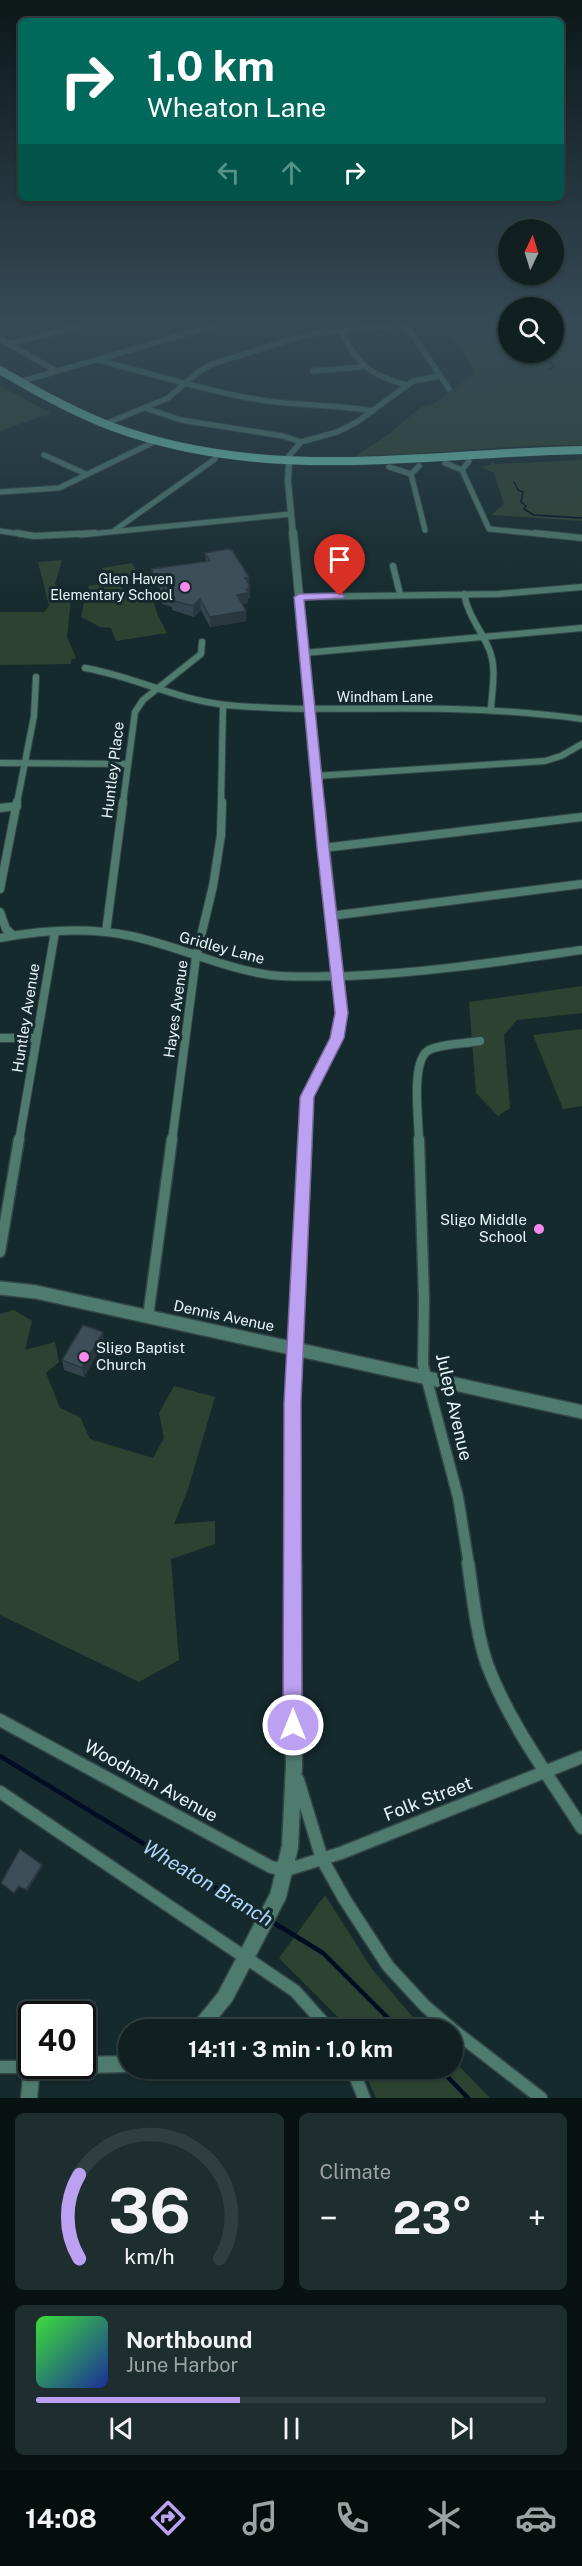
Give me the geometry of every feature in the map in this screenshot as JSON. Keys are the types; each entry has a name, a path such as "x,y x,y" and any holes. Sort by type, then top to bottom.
{"main road":[{"path":"72,419 147,445 214,459 389,467 582,456"},
{"path":"91,419 156,441 196,450 289,464 375,462 480,454 582,450"}],"street":[{"path":"105,424 118,419"},
{"path":"178,419 283,436 301,442"},
{"path":"207,2019 225,1997 278,1896 290,1848 294,1766 292,1403 307,1097 337,1038 341,1025 309,710 288,457 301,442 345,429 361,419"},
{"path":"0,492 49,490 65,486 156,441"},
{"path":"44,455 86,474"},
{"path":"113,531 214,459"},
{"path":"462,470 469,461"},
{"path":"445,463 462,470 489,529 582,538"},
{"path":"411,474 420,466"},
{"path":"389,467 411,474"},
{"path":"411,474 425,530"},
{"path":"0,531 51,537 291,514"},
{"path":"393,566 400,594"},
{"path":"299,597 499,594 582,587"},
{"path":"464,594 468,614 490,650 493,666 491,709"},
{"path":"304,653 582,627"},
{"name":"Huntley Place","path":"106,932 135,712 143,700 201,654 202,642"},
{"name":"Windham Lane","path":"85,668 121,674 159,688 223,705 309,710 491,709 582,719"},
{"path":"0,889 26,764 34,716 36,677"},
{"name":"Hayes Avenue","path":"148,1317 196,957 213,886 221,835 223,705"},
{"path":"316,776 545,761 561,756 582,744"},
{"path":"0,764 128,764"},
{"path":"0,808 17,806"},
{"path":"323,848 582,817"},
{"path":"330,916 582,884"},
{"path":"0,912 6,929 13,935"},
{"name":"Gridley Lane","path":"0,938 55,932 106,932 137,938 229,967 271,975 337,976 429,970 582,950"},
{"name":"Huntley Avenue","path":"0,1252 55,932"},
{"path":"0,1038 36,1038"},
{"name":"Julep Avenue","path":"480,1041 431,1049 423,1054 417,1068 424,1300 423,1365 458,1497 478,1626 487,1664 512,1718 582,1828"},
{"name":"Dennis Avenue","path":"0,1288 36,1292 296,1347 582,1412"},
{"name":"Woodman Avenue","path":"0,1720 271,1867 286,1870"},
{"name":"Folk Street","path":"286,1870 322,1859 582,1757"},
{"path":"294,1766 322,1859 345,1900 388,1966 440,2019"},
{"path":"0,1792 246,1956 295,1991 320,2019"},
{"path":"463,2038 541,2098"},
{"path":"96,2065 118,2064"},
{"path":"0,2067 18,2067"},
{"path":"28,2098 30,2079"},
{"path":"356,2079 364,2098"}],"green space":[{"path":"0,419 34,419 0,431"},
{"path":"407,419 582,419 582,445 356,456"},
{"path":"582,460 582,521 491,515 504,504 494,473 481,467 491,465 492,462 496,464"},
{"path":"62,560 55,584 71,598 67,637 76,658 71,660 71,664 0,665 0,612 44,612 49,606 38,562"},
{"path":"132,563 138,575 108,579 102,568"},
{"path":"119,581 125,594 93,599 88,586"},
{"path":"143,593 151,595 167,633 116,641 111,628 100,627 81,617 84,603"},
{"path":"582,986 582,1013 517,1020 504,1035 510,1108 498,1116 476,1093 469,1002"},
{"path":"582,1029 582,1106 563,1109 533,1035"},
{"path":"14,1310 32,1321 25,1350 55,1342 59,1362 46,1373 60,1408 80,1417 90,1439 153,1458 164,1438 159,1413 174,1386 215,1397 188,1489 174,1524 215,1521 215,1544 171,1559 179,1660 139,1682 0,1615 0,1314"},
{"path":"325,1895 372,1969 414,2019 340,2019 279,1958"},
{"path":"463,2070 490,2098 376,2098 367,2079 463,2079"}],"building":[{"name":"Glen Haven Elementary School","path":"232,550 249,577 245,578 250,586 246,589 248,593 237,595 246,611 210,617 200,599 193,606 171,600 174,598 161,594 165,590 159,577 155,577 151,569 210,561 205,553"},
{"path":"83,1325 103,1332 82,1368 62,1360"},
{"path":"20,1849 42,1865 26,1890 19,1886 14,1893 1,1883"}],"waterway":[{"path":"514,482 518,490 523,492 521,502 526,506 524,509 534,515 582,518"},
{"name":"Wheaton Branch","path":"0,1756 262,1916"},
{"name":"Wheaton Branch","path":"271,1921 323,1953 389,2019"},
{"name":"Wheaton Branch","path":"450,2079 468,2098"}],"place":[{"name":"Glen Haven Elementary School","path":"185,587"},
{"name":"Sligo Middle School","path":"539,1229"},
{"name":"Sligo Baptist Church","path":"84,1357"}],"route":[{"path":"293,1725 292,1403 307,1097 312,1083 337,1038 342,1013 323,848 299,597 340,596"}]}
